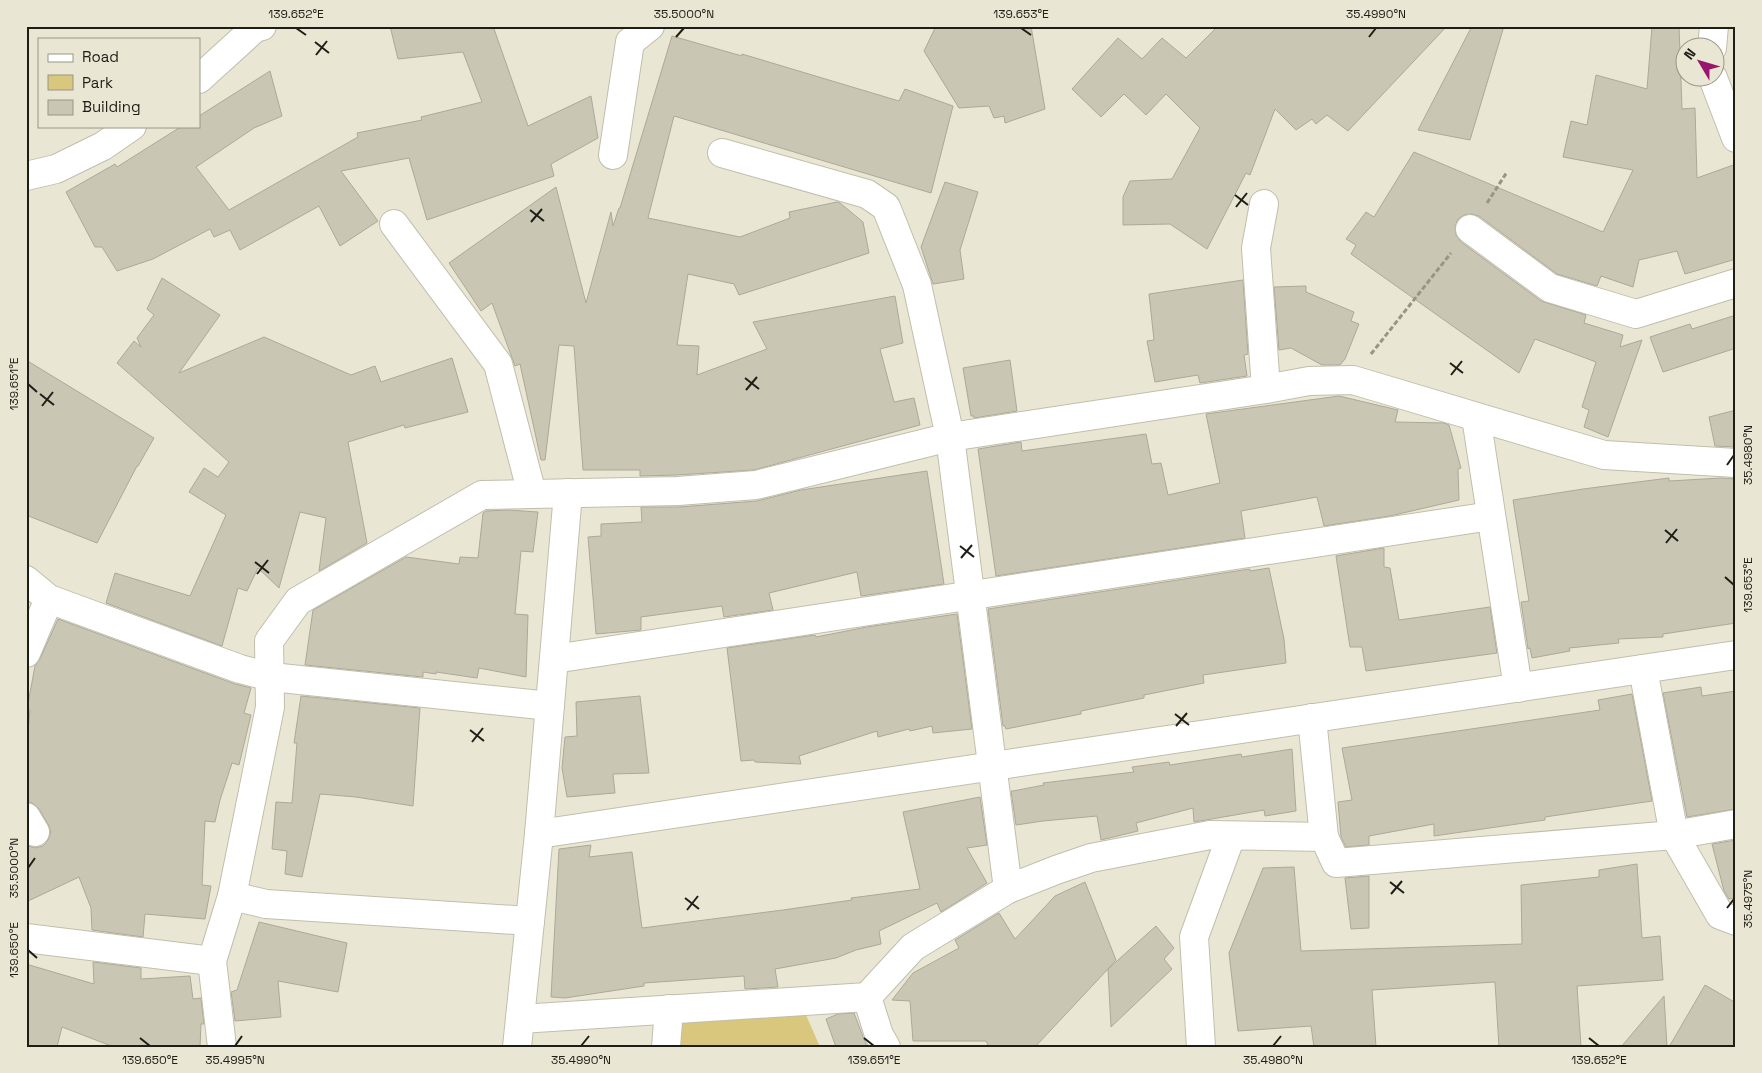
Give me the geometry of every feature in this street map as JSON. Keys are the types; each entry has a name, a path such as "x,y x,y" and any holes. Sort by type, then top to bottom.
{"street":[{"path":"200,78 255,28 262,26"},
{"path":"614,155 630,42 650,26"},
{"path":"1717,88 1736,138"},
{"path":"26,176 56,169 103,146 129,128"},
{"path":"722,153 867,194 886,207 917,285 950,437 1008,889"},
{"path":"1264,204 1256,248 1266,389"},
{"path":"394,224 498,364 532,494"},
{"path":"1470,229 1550,288 1636,314 1736,283"},
{"path":"222,1047 212,961 232,896 270,707 269,641 298,601 482,495 678,491 756,485 950,437 1266,389 1309,380 1353,380 1604,455 1736,462"},
{"path":"1476,416 1518,688"},
{"path":"517,1047 539,834 568,493"},
{"path":"554,659 1491,516"},
{"path":"26,580 49,599 240,669 271,677 550,706"},
{"path":"26,653 49,599"},
{"path":"539,834 1736,655"},
{"path":"1643,669 1674,835 1720,915 1736,921"},
{"path":"1312,718 1324,837 1336,863 1674,835 1736,824"},
{"path":"520,1019 867,997 913,947 1008,889 1056,870 1091,858 1210,835 1324,837"},
{"path":"1201,1047 1194,937 1231,836"},
{"path":"232,896 266,904 530,921"},
{"path":"26,938 212,961"},
{"path":"867,997 879,1035 886,1047"},
{"path":"666,1047 669,1009"}],"path":[{"path":"1382,340 1470,229 1507,172"}],"green space":[{"path":"806,1015 820,1047 673,1047 675,1017"}],"building":[{"path":"390,26 493,26 528,126 591,96 598,138 551,164 554,176 427,220 409,158 341,171 378,221 340,246 319,206 240,250 230,230 214,237 210,229 153,259 117,271 102,247 95,247 66,192 115,164 117,167 179,128 200,128 200,115 270,71 282,116 254,128 196,167 229,210 358,137 357,133 422,120 421,117 482,102 463,52 398,59"},
{"path":"936,26 1031,26 1045,109 1005,123 1004,116 994,118 989,106 959,108 924,51"},
{"path":"1218,26 1305,28 1307,26 1447,26 1348,131 1327,115 1316,124 1312,119 1296,130 1275,109 1250,175 1246,173 1207,249 1170,224 1123,225 1123,197 1130,181 1172,179 1200,128 1166,94 1146,115 1124,94 1101,117 1072,89 1118,38 1142,59 1162,38 1186,58"},
{"path":"1472,26 1504,26 1470,140 1418,130"},
{"path":"1652,26 1679,26 1679,38 1674,38 1674,88 1681,88 1682,109 1695,108 1697,178 1736,164 1736,259 1685,274 1677,251 1639,260 1633,287 1601,276 1597,286 1557,274 1479,216 1472,214 1464,215 1458,219 1455,227 1456,235 1461,242 1541,301 1586,315 1584,323 1623,335 1620,347 1642,340 1608,437 1584,427 1589,410 1582,407 1596,362 1535,339 1519,373 1351,254 1356,245 1346,239 1366,212 1374,217 1414,152 1603,232 1633,170 1563,157 1571,121 1587,125 1596,75 1647,89"},
{"path":"672,36 742,56 742,54 899,101 905,89 953,106 931,193 674,116 648,218 740,237 790,218 789,212 837,202 840,203 863,222 869,253 739,295 734,284 688,274 677,345 699,346 697,375 767,349 753,322 895,296 903,343 880,349 894,402 914,398 920,425 754,470 640,476 640,470 583,470 574,346 559,345 545,460 541,460 520,364 515,366 492,303 481,311 449,263 556,187 586,303 611,212 613,226"},
{"path":"945,182 978,192 960,250 964,279 933,284 921,247"},
{"path":"162,278 220,315 179,373 264,337 351,375 375,366 381,382 452,358 468,412 405,428 404,425 348,442 367,543 319,571 326,518 300,512 279,588 258,568 247,591 238,588 222,646 106,603 115,573 190,596 226,515 189,492 204,468 218,477 229,462 117,363 134,341 141,347 137,338 154,315 147,309"},
{"path":"1243,280 1248,354 1244,355 1247,376 1200,383 1198,375 1155,382 1147,341 1154,340 1149,294"},
{"path":"1306,286 1306,292 1354,312 1351,321 1359,324 1345,359 1340,365 1322,365 1291,348 1279,350 1274,287"},
{"path":"1736,315 1736,348 1663,372 1650,337 1690,324 1692,329"},
{"path":"26,360 154,438 137,466 97,543 26,515"},
{"path":"1010,360 1017,411 974,418 974,416 971,416 963,368"},
{"path":"1339,396 1398,410 1395,422 1444,423 1449,425 1461,468 1458,469 1459,500 1390,516 1324,526 1317,497 1241,511 1245,538 996,576 978,449 1021,442 1022,451 1146,434 1152,464 1161,463 1168,495 1220,483 1206,414"},
{"path":"1736,410 1736,447 1715,446 1709,417"},
{"path":"927,471 944,584 861,596 857,572 769,593 773,610 724,617 722,606 641,617 641,630 596,634 588,537 601,536 601,524 642,522 641,507 679,507 757,501 801,490"},
{"path":"1669,478 1669,481 1736,479 1736,623 1663,634 1663,637 1618,639 1619,643 1569,648 1570,651 1532,658 1530,648 1528,649 1521,602 1529,601 1513,500"},
{"path":"486,511 538,512 533,552 521,551 515,614 528,615 526,677 479,668 477,678 436,672 436,674 423,672 423,677 305,665 313,610 406,557 459,564 460,557 478,558 483,513"},
{"path":"1384,548 1384,567 1390,568 1399,620 1490,607 1497,653 1366,671 1362,647 1350,647 1336,556"},
{"path":"1269,568 1284,639 1286,663 1203,675 1204,683 1144,695 1144,698 1081,711 1081,714 1006,729 1003,726 988,609 1250,569 1250,571"},
{"path":"957,614 972,729 933,733 932,726 910,731 909,729 878,737 877,731 799,756 801,764 755,762 754,760 741,761 727,648 815,635 816,637 867,627"},
{"path":"58,619 235,684 251,688 244,713 251,715 239,765 232,763 215,822 205,821 202,885 211,886 205,919 145,914 143,937 92,930 91,908 79,877 26,902 26,845 35,848 43,846 51,832 39,809 34,804 26,801 26,751 30,710 27,709 35,666"},
{"path":"1701,687 1702,696 1736,691 1736,809 1687,817 1663,693"},
{"path":"1632,694 1652,801 1545,817 1545,820 1434,836 1434,824 1369,836 1369,845 1346,847 1341,837 1338,802 1352,800 1342,748 1600,710 1598,700"},
{"path":"301,696 420,708 413,806 356,797 320,794 302,877 285,874 287,851 272,849 276,802 292,803 297,743 294,743"},
{"path":"640,696 649,773 613,774 615,793 567,797 562,768 565,737 577,736 576,702"},
{"path":"1292,749 1296,811 1265,816 1264,810 1194,822 1193,808 1136,823 1138,831 1101,840 1097,816 1016,825 1011,791 1044,785 1043,783 1134,772 1132,767 1169,762 1170,765 1241,754 1242,757"},
{"path":"980,797 987,845 967,848 987,883 941,912 937,903 879,931 881,944 856,950 836,958 775,969 778,987 745,989 744,976 644,983 644,986 565,998 551,997 559,849 591,845 589,857 632,852 642,928 783,910 852,900 851,898 920,889 903,812"},
{"path":"1736,840 1736,898 1729,899 1724,891 1712,844"},
{"path":"1637,864 1642,938 1660,936 1663,980 1577,986 1581,1047 1499,1047 1495,982 1372,990 1376,1047 1314,1047 1311,1026 1238,1031 1229,953 1263,868 1294,867 1301,951 1522,944 1521,885 1599,877 1599,870"},
{"path":"1369,876 1369,928 1351,929 1345,878"},
{"path":"1085,882 1116,960 1035,1047 989,1047 986,1041 913,1041 910,1001 892,1000 913,973 959,948 955,940 999,913 1015,939 1055,896"},
{"path":"259,922 347,943 338,992 278,981 281,1017 235,1021 231,992 237,990"},
{"path":"1156,926 1174,948 1164,959 1172,969 1111,1027 1108,969"},
{"path":"93,962 141,968 141,979 190,976 193,999 201,998 204,1024 201,1024 200,1047 114,1047 62,1027 57,1047 26,1047 26,964 94,984"},
{"path":"1705,985 1736,1003 1736,1047 1669,1047"},
{"path":"1664,996 1667,1047 1621,1047"},
{"path":"854,1013 867,1047 836,1047 826,1019 838,1014"}]}
